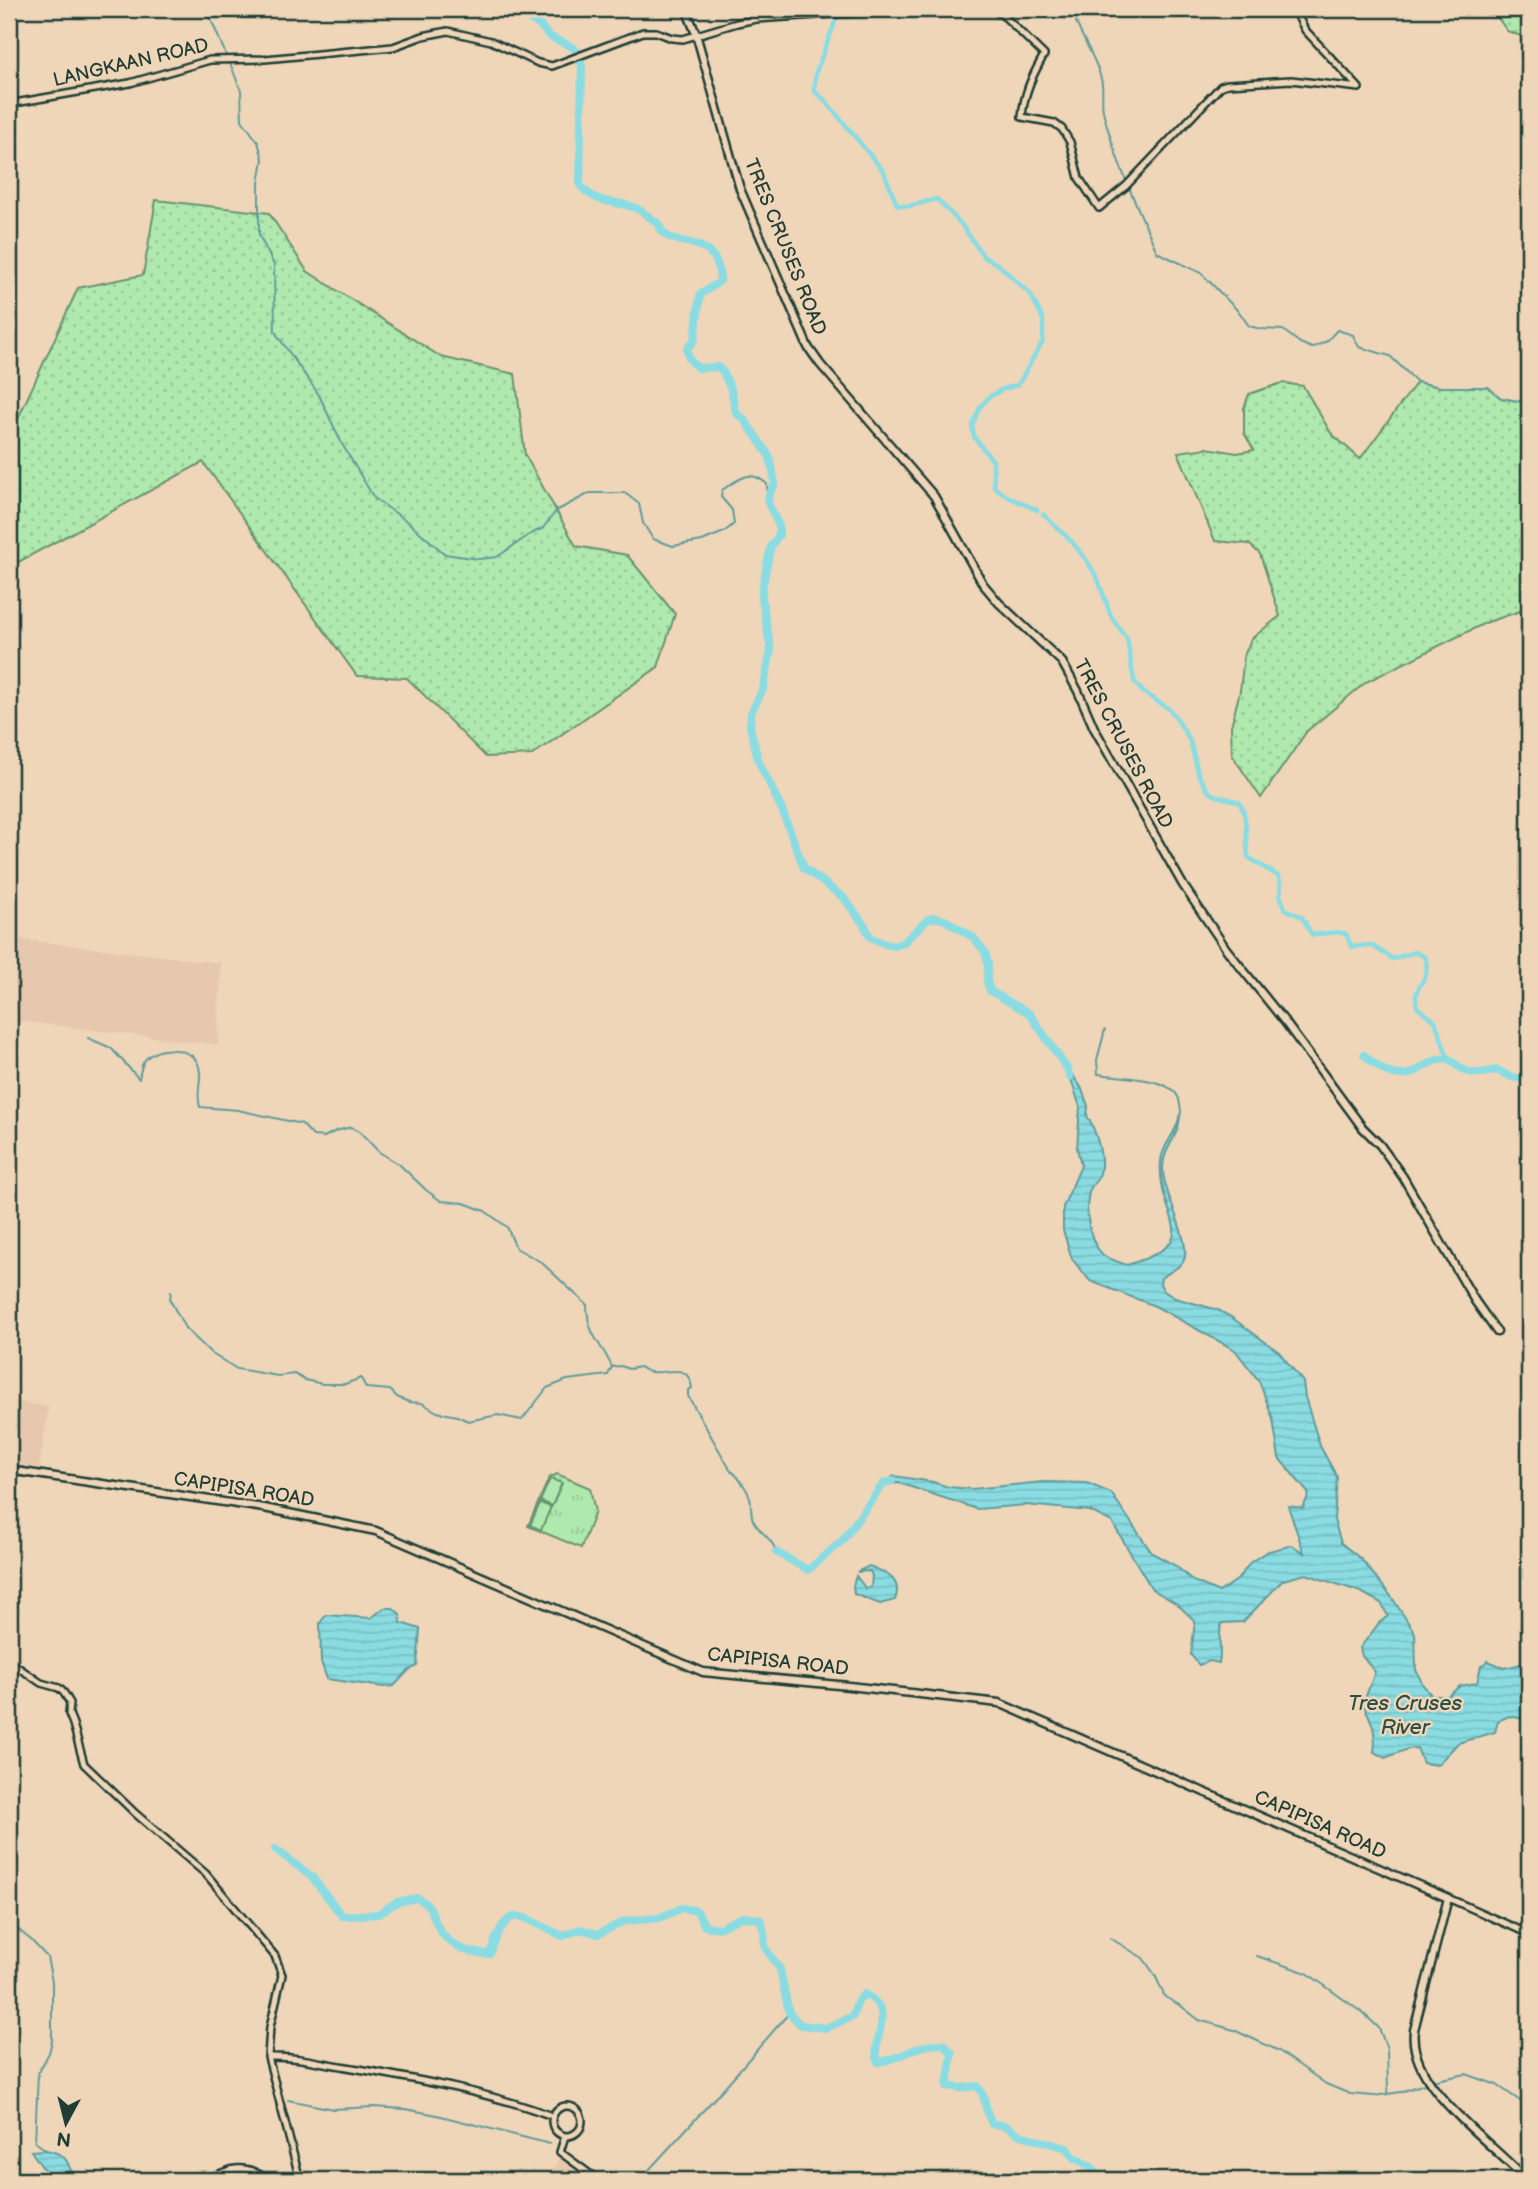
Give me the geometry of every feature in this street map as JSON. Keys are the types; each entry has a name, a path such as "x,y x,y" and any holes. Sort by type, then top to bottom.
{"main road":[{"name":"TRES CRUSES ROAD","path":"686,9 696,34 740,189 808,347 933,496 983,584 999,603 1062,662 1094,728 1183,885 1227,950 1403,1177 1475,1301 1497,1332"},
{"name":"CAPIPISA ROAD","path":"9,1471 264,1508 356,1525 376,1531 703,1672 999,1703 1448,1898"},
{"path":"1448,1898 1414,2030 1413,2047 1419,2063 1449,2107 1526,2180"}],"street":[{"name":"LANGKAAN ROAD","path":"9,104 130,83 210,60 265,59 393,47 423,36 448,31 491,41 552,66 643,32 656,32 683,39 756,19 911,9"},
{"path":"993,9 1044,55 1027,88 1022,117 1054,123 1062,129 1070,142 1079,178 1098,208 1126,186 1222,86 1291,80 1359,88 1305,30 1294,9"},
{"path":"9,1661 41,1683 59,1688 64,1693 70,1703 69,1714 84,1765 177,1848 221,1892 275,1956 282,1975 270,2027 268,2057 300,2180"},
{"name":"CAPIPISA ROAD","path":"1448,1898 1529,1934"},
{"path":"268,2057 292,2057 435,2083 552,2116"},
{"path":"565,2105 574,2107 581,2114 581,2127 575,2134 565,2136 554,2129 552,2116 557,2109 565,2105"},
{"path":"565,2136 560,2152 598,2180"},
{"path":"206,2180 226,2170 241,2168 254,2171 268,2180"}],"shaded area":[{"path":"9,938 221,963 218,1045 9,1020"},
{"path":"9,1400 49,1407 39,1468 9,1464"},
{"path":"560,2154 593,2180 551,2180"}],"green space":[{"path":"1492,9 1529,9 1529,39 1507,31"},
{"path":"156,200 269,213 307,271 441,357 515,374 525,455 576,546 627,555 675,614 658,667 532,755 486,757 407,678 357,676 203,462 9,567 9,446 15,425 78,288 143,275"},
{"path":"1417,382 1440,387 1488,387 1501,398 1529,403 1529,608 1485,623 1366,682 1307,731 1261,798 1232,755 1231,726 1240,691 1244,656 1251,639 1280,616 1260,554 1249,544 1215,541 1178,452 1207,448 1237,453 1254,450 1244,433 1244,408 1249,394 1282,383 1303,386 1331,433 1360,459"},
{"path":"557,1474 590,1488 595,1512 581,1548 528,1526 549,1478"},
{"path":"550,1479 562,1483 552,1506 540,1501"},
{"path":"540,1503 551,1507 541,1530 530,1525"}],"water":[{"name":"Tres Cruses River","path":"1029,1013 1081,1087 1088,1106 1087,1116 1096,1136 1101,1159 1100,1173 1089,1192 1087,1207 1091,1233 1097,1248 1107,1257 1127,1265 1152,1256 1167,1246 1173,1236 1174,1226 1165,1199 1161,1161 1181,1112 1163,1168 1185,1254 1181,1264 1161,1278 1160,1284 1164,1291 1175,1298 1218,1310 1231,1317 1279,1352 1303,1382 1320,1446 1337,1477 1334,1520 1341,1543 1361,1559 1391,1596 1415,1633 1416,1670 1432,1696 1448,1696 1460,1686 1477,1683 1481,1666 1488,1661 1505,1668 1529,1662 1529,1720 1509,1716 1498,1721 1495,1732 1458,1743 1437,1765 1423,1763 1417,1748 1385,1758 1374,1752 1373,1727 1363,1704 1375,1672 1362,1656 1360,1648 1379,1623 1388,1616 1381,1603 1361,1592 1306,1574 1283,1580 1243,1622 1222,1623 1219,1663 1210,1661 1199,1665 1191,1655 1195,1621 1177,1604 1152,1589 1112,1522 1090,1511 1026,1505 977,1509 899,1483 883,1484 894,1476 972,1489 1043,1482 1087,1483 1111,1493 1152,1553 1176,1566 1193,1581 1219,1592 1237,1580 1251,1562 1266,1552 1292,1545 1304,1553 1288,1506 1303,1508 1309,1494 1279,1458 1273,1419 1259,1381 1235,1350 1155,1306 1090,1281 1072,1259 1063,1230 1063,1207 1081,1166 1077,1148 1080,1107 1068,1070"},
{"path":"869,1566 887,1574 895,1582 895,1600 880,1604 854,1594 856,1576 866,1589 871,1587 870,1571 857,1572"},
{"path":"384,1608 393,1608 400,1614 401,1623 420,1629 417,1666 408,1671 394,1686 383,1687 327,1679 321,1662 320,1623 326,1615 371,1618"},
{"path":"46,2150 66,2159 74,2180 51,2180 31,2151"}],"waterway":[{"path":"209,9 226,55"},
{"path":"516,9 550,36 575,49 580,59 580,185 599,199 641,211 659,224 663,233 670,238 702,247 711,253 717,264 720,281 700,295 695,339 687,349 689,359 698,368 718,367 723,372 731,389 736,413 744,419 770,457 775,483 768,503 779,526 779,535 771,546 762,599 771,651 763,689 751,713 750,726 758,760 782,810 804,868 844,898 870,937 885,944 895,946 904,942 927,920 934,917 945,920 974,938 985,952 990,991 1029,1013 1070,1077"},
{"path":"1073,9 1102,83 1103,111 1114,147 1157,252 1201,273 1249,326 1283,330 1312,348 1327,341 1337,330 1353,335 1359,347 1390,356 1417,382 1440,387 1488,387 1501,398 1529,403"},
{"path":"837,17 816,72 814,91 825,100 884,172 897,205 909,206 937,199 961,224 984,257 999,265 1031,295 1043,319 1043,341 1018,385 989,397 980,407 972,426 974,437 993,461 994,487 1037,510"},
{"path":"230,63 241,91 242,120 258,142 263,159 259,183 259,235 274,265 275,332 319,395 342,444 374,498 408,522 445,554 479,559 497,557 543,528 556,511 590,493 625,493 639,504 643,523 653,539 673,546 702,541 724,532 734,524 732,510 721,497 722,490 739,479 749,476 761,479 767,484 768,503"},
{"path":"1043,514 1072,542 1097,577 1111,616 1127,639 1134,681 1143,692 1175,716 1190,741 1199,776 1208,791 1239,802 1245,822 1248,857 1278,876 1285,909 1302,917 1312,935 1338,932 1346,934 1352,947 1371,945 1393,959 1415,952 1425,957 1427,970 1417,990 1417,1007 1435,1021 1448,1058"},
{"path":"1105,1030 1097,1060 1098,1074 1152,1081 1171,1089 1177,1095 1181,1111"},
{"path":"88,1038 111,1048 139,1079 143,1063 154,1053 163,1050 188,1053 200,1069 200,1107 238,1110 302,1124 313,1136 324,1137 351,1127 360,1132 379,1152 399,1164 441,1201 464,1203 485,1211 507,1227 516,1248 541,1262 587,1305 592,1332 612,1367"},
{"path":"1364,1055 1395,1075 1410,1074 1435,1061 1448,1058 1470,1073 1497,1070 1511,1077 1529,1080"},
{"path":"171,1291 170,1300 185,1328 212,1354 237,1369 278,1376 294,1374 323,1384 345,1384 361,1378 366,1388 390,1390 397,1397 409,1402 422,1403 437,1412 468,1421 498,1415 522,1420 547,1388 567,1380 608,1375 612,1367"},
{"path":"613,1367 640,1367 655,1372 678,1371 689,1378 692,1388 688,1390 688,1396 731,1471 747,1492 753,1520 776,1552"},
{"path":"776,1552 808,1570 842,1541 883,1484 892,1481"},
{"path":"275,1849 312,1877 342,1916 378,1914 397,1902 417,1898 428,1906 446,1938 458,1947 482,1954 490,1954 504,1924 518,1916 563,1936 580,1929 598,1934 625,1921 659,1918 682,1908 697,1911 705,1926 719,1928 742,1917 760,1919 765,1948 780,1969 789,2013 801,2025 826,2028 853,2016 857,2003 864,1994 875,2001 882,2017 876,2052 878,2062 917,2048 944,2044 952,2053 947,2086 977,2086 983,2095 992,2124 1004,2125 1020,2135 1067,2148 1075,2158 1093,2168 1099,2180"},
{"path":"9,1865 11,1861"},
{"path":"9,1922 47,1957 52,1982 52,2041 38,2073 35,2142 46,2150"},
{"path":"1110,1938 1143,1958 1165,1997 1199,2020 1234,2030 1279,2051 1326,2084 1350,2094 1374,2096 1401,2092 1427,2083"},
{"path":"1257,1956 1307,1973 1379,2028 1387,2049 1388,2094"},
{"path":"647,2172 789,2013"},
{"path":"1432,2081 1466,2074 1497,2085 1529,2107"},
{"path":"288,2100 333,2109 405,2109 550,2144"}]}
